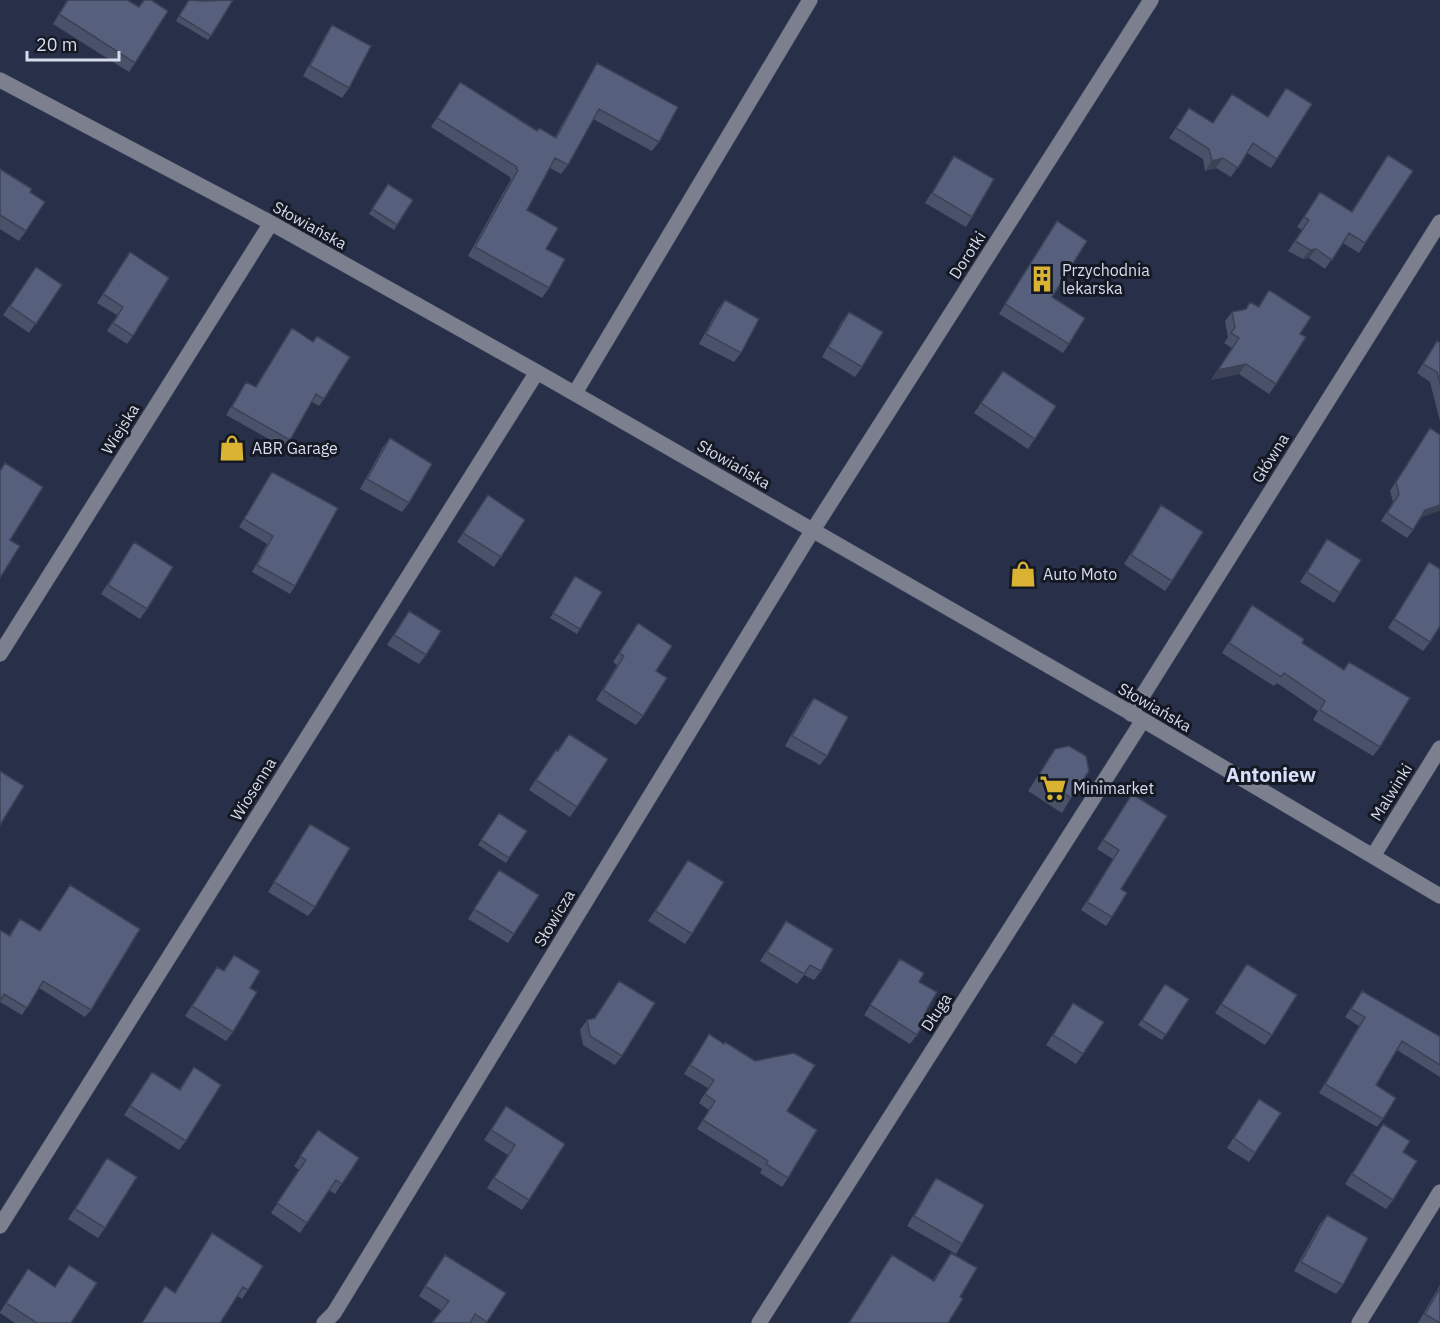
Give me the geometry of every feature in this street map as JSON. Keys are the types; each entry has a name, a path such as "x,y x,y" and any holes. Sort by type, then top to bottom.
{"street":[{"path":"575,393 810,0"},
{"name":"Dorotki","path":"813,530 1151,0"},
{"name":"Słowiańska","path":"0,80 271,223 575,393 1137,717 1440,896"},
{"name":"Główna","path":"1137,717 1440,222"},
{"name":"Wiejska","path":"0,654 271,223"},
{"name":"Wiosenna","path":"0,1226 537,372"},
{"name":"Słowicza","path":"324,1323 334,1313 813,530"},
{"name":"Długa","path":"759,1323 1137,717"},
{"name":"Malwinki","path":"1373,856 1440,748"},
{"path":"1359,1323 1440,1192"}],"building":[{"path":"68,0 127,0 139,7 144,0 151,0 168,11 135,63 59,14"},
{"path":"189,0 233,0 211,36 179,16"},
{"path":"332,25 371,46 349,88 310,66"},
{"path":"597,63 678,107 659,142 599,109 568,165 555,158 527,210 558,228 546,249 565,259 549,288 475,247 518,170 517,167 437,118 460,82 537,131 539,128 556,138"},
{"path":"1286,88 1312,104 1277,159 1253,143 1238,168 1223,158 1212,161 1209,149 1176,128 1189,108 1213,123 1232,94 1268,117"},
{"path":"1388,155 1413,171 1365,243 1349,233 1332,260 1316,249 1310,250 1295,241 1309,220 1304,217 1320,192 1352,212"},
{"path":"954,156 994,179 972,217 932,193"},
{"path":"0,169 32,189 30,192 45,202 26,231 0,215"},
{"path":"388,184 413,200 397,225 372,209"},
{"name":"Przychodnia lekarska","path":"1057,221 1087,241 1052,297 1085,318 1069,344 1005,304"},
{"path":"130,252 169,278 133,336 113,323 123,307 103,294"},
{"path":"36,267 62,285 36,324 10,306"},
{"path":"1269,290 1311,317 1300,334 1306,337 1276,384 1246,364 1218,370 1239,338 1231,333 1235,327 1232,312 1246,309 1250,302 1259,307"},
{"path":"725,300 759,319 741,353 706,334"},
{"path":"849,312 883,332 862,367 828,347"},
{"path":"292,328 313,342 317,336 350,357 324,399 316,394 290,440 232,407 246,382 256,387"},
{"path":"1437,341 1440,343 1440,384 1437,372 1423,364"},
{"path":"1003,371 1056,406 1035,439 981,403"},
{"path":"1430,428 1440,435 1440,505 1425,510 1413,530 1387,513 1399,494 1396,482"},
{"path":"390,438 432,464 409,503 367,479"},
{"path":"5,463 43,487 10,540 20,546 0,578 0,471"},
{"path":"272,472 338,508 295,586 257,565 273,536 244,519"},
{"path":"488,495 525,520 501,557 463,533"},
{"path":"1161,505 1203,532 1172,581 1131,555"},
{"path":"1327,539 1361,560 1340,593 1307,572"},
{"path":"134,542 173,567 147,609 108,585"},
{"path":"1429,562 1440,569 1440,626 1430,642 1394,619"},
{"path":"575,576 602,592 580,629 553,613"},
{"path":"1252,605 1304,639 1302,643 1344,670 1349,662 1410,698 1380,747 1320,710 1325,701 1284,673 1281,677 1229,643"},
{"path":"409,611 441,631 426,655 394,635"},
{"path":"638,623 672,646 656,671 667,678 643,716 603,690 624,656 619,653"},
{"path":"814,698 848,717 827,756 792,736"},
{"path":"569,734 608,759 577,807 536,780"},
{"path":"1069,746 1086,756 1089,771 1071,798 1038,776 1055,749"},
{"path":"0,771 24,786 0,825"},
{"path":"1132,794 1167,816 1121,889 1127,893 1112,917 1087,902 1119,850 1103,840"},
{"path":"499,813 527,831 509,858 481,840"},
{"path":"310,824 350,848 315,907 274,882"},
{"path":"688,860 724,882 692,934 655,911"},
{"path":"499,870 539,895 514,934 474,909"},
{"path":"70,885 140,929 91,1010 43,981 27,1008 4,994 0,1001 0,930 10,936 20,919 40,931"},
{"path":"786,921 833,949 821,971 810,965 804,974 767,952"},
{"path":"234,955 260,971 250,988 257,992 233,1032 192,1006 217,967 224,971"},
{"path":"900,959 924,973 919,982 937,992 926,1011 930,1014 917,1035 870,1005"},
{"path":"1247,964 1297,995 1272,1035 1221,1004"},
{"path":"619,981 655,1003 622,1056 590,1036 587,1020 595,1018"},
{"path":"1165,984 1189,999 1166,1035 1142,1020"},
{"path":"1362,991 1440,1035 1440,1065 1402,1041 1376,1085 1396,1098 1383,1119 1325,1084 1365,1017 1351,1009"},
{"path":"1073,1003 1104,1022 1083,1054 1053,1035"},
{"path":"709,1034 755,1061 794,1053 815,1065 787,1111 817,1130 788,1178 766,1164 768,1161 703,1120 715,1101 705,1094 714,1080 690,1065"},
{"path":"194,1067 221,1085 186,1141 130,1106 152,1072 180,1090"},
{"path":"1259,1099 1281,1113 1255,1153 1234,1138"},
{"path":"506,1106 565,1144 529,1200 494,1178 515,1145 491,1130"},
{"path":"1383,1124 1410,1141 1403,1152 1417,1161 1393,1200 1352,1174"},
{"path":"318,1130 359,1158 342,1184 336,1180 307,1223 277,1203 306,1160 300,1156"},
{"path":"107,1158 137,1177 105,1228 75,1209"},
{"path":"936,1178 984,1205 962,1244 914,1216"},
{"path":"1327,1215 1368,1238 1343,1285 1301,1262"},
{"path":"212,1233 263,1266 248,1290 243,1287 220,1323 142,1323 165,1286 175,1293"},
{"path":"951,1253 977,1268 960,1297 963,1299 948,1323 849,1323 892,1255 934,1281"},
{"path":"445,1255 506,1293 487,1322 475,1314 470,1323 432,1323 449,1301 425,1286"},
{"path":"69,1265 97,1283 71,1323 37,1323 6,1303 28,1269 55,1287"},
{"path":"1440,1288 1440,1323 1425,1314"}],"place":[{"name":"Przychodnia lekarska","path":"1042,279"},
{"name":"ABR Garage","path":"232,448"},
{"name":"Auto Moto","path":"1023,574"},
{"name":"Minimarket","path":"1053,788"}],"district":[{"name":"Antoniew","path":"1271,775"}]}
